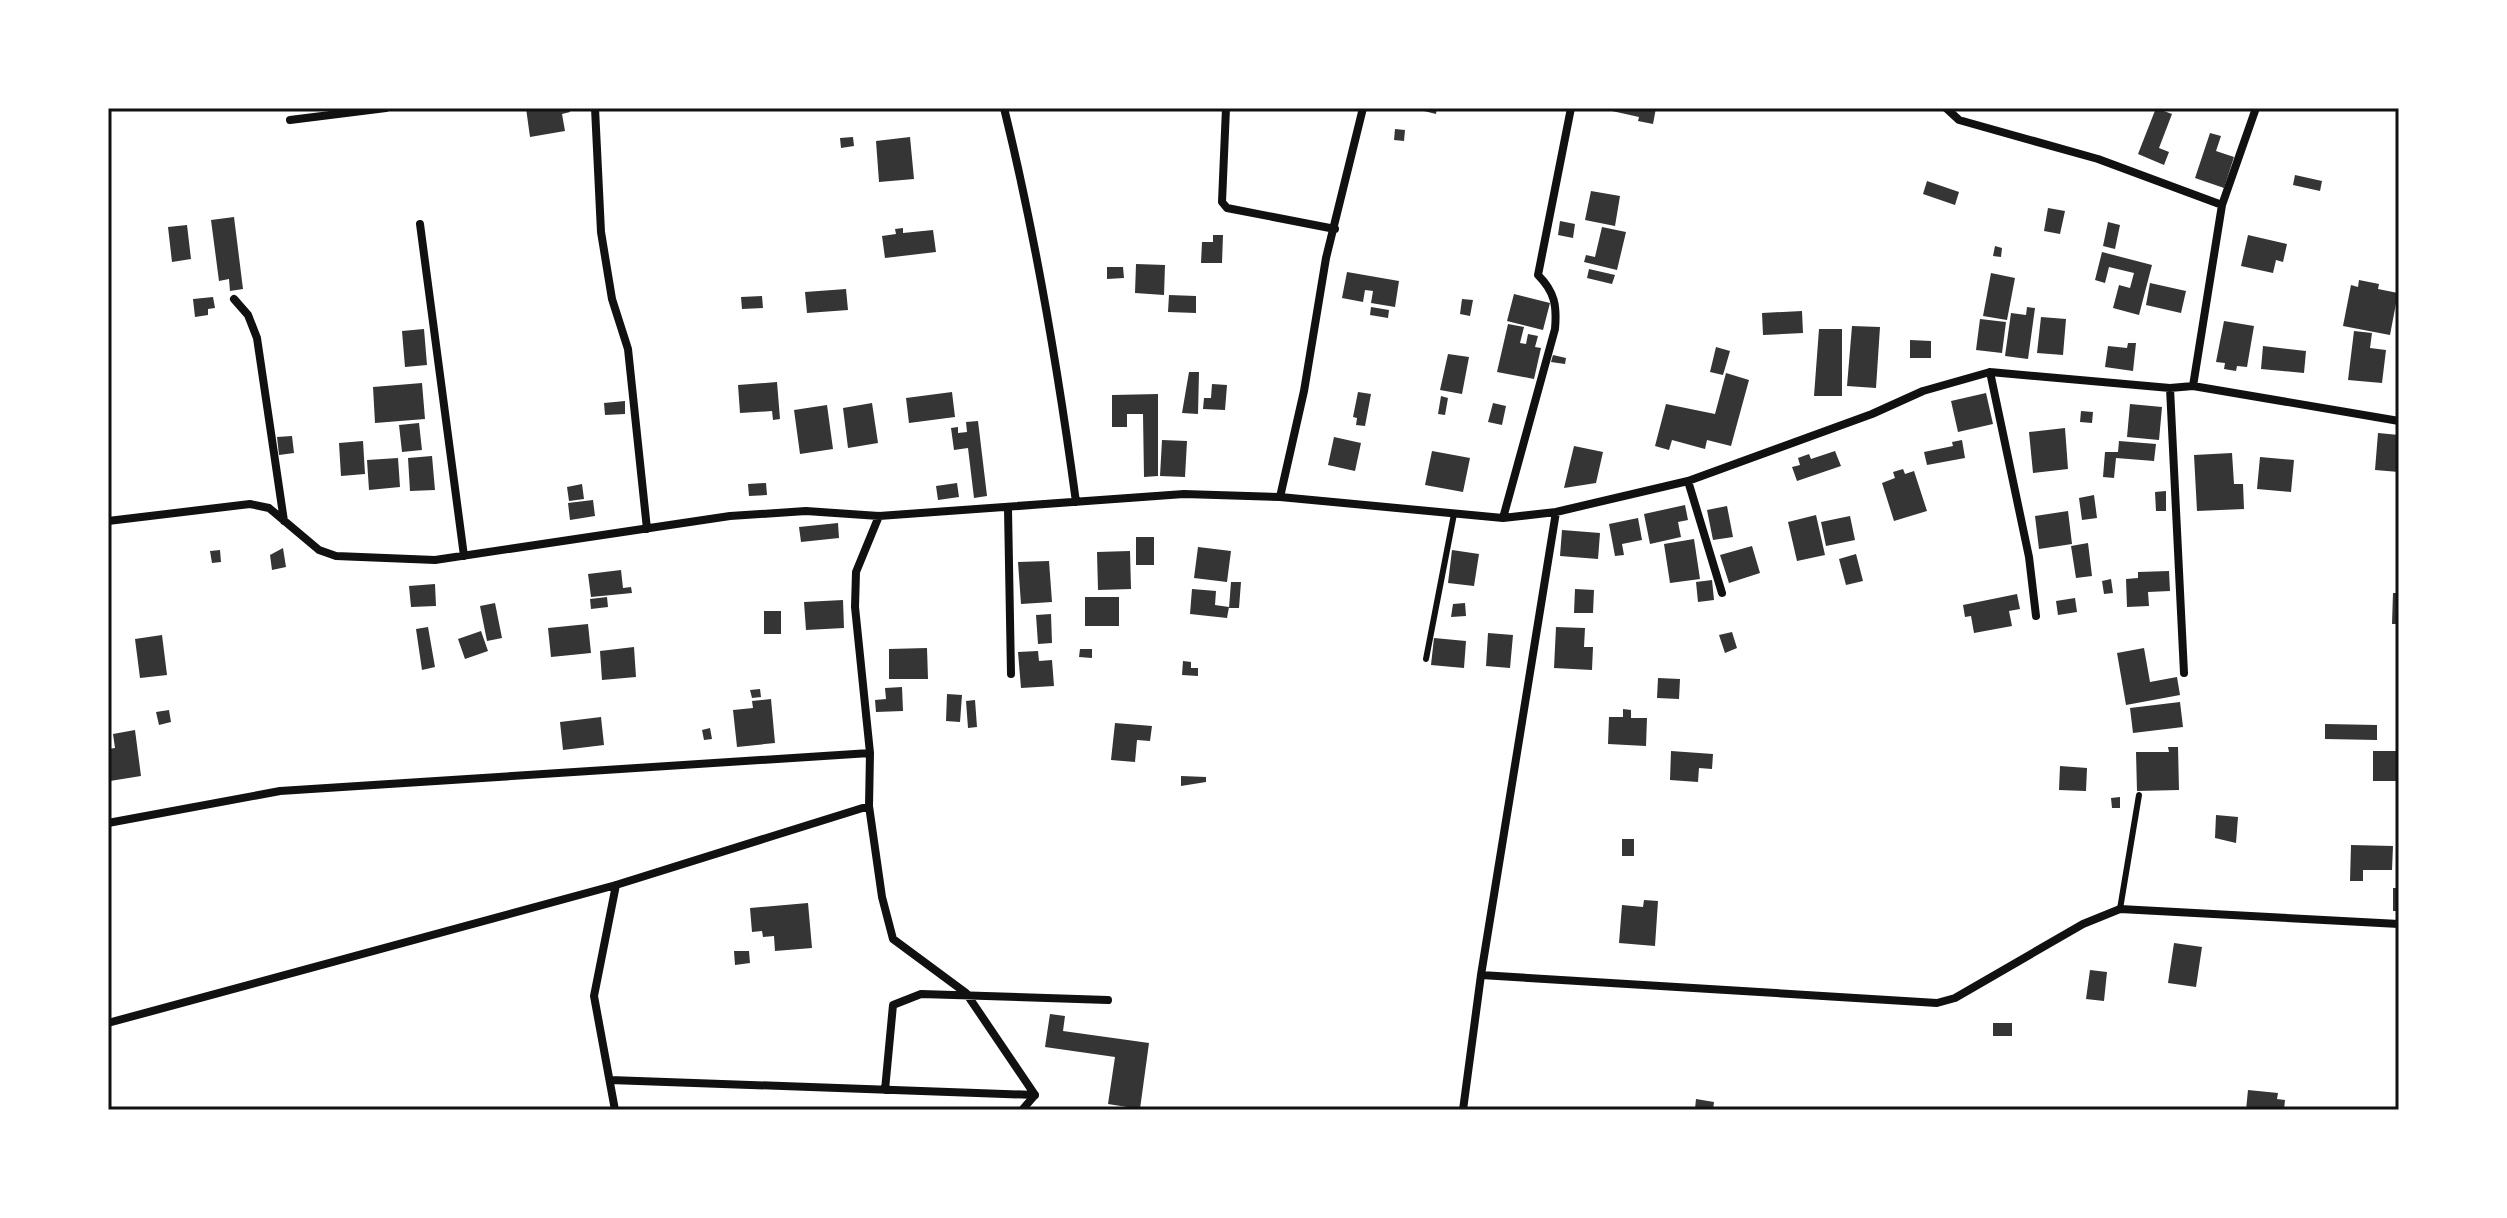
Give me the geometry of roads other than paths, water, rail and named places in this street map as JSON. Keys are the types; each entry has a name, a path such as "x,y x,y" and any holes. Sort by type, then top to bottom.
{"street":[{"path":"290,120 386,108"},
{"path":"595,108 601,232 612,299 628,349 647,529"},
{"path":"1004,108 1024,192 1057,365 1076,502"},
{"path":"1226,108 1222,202 1227,208 1335,229"},
{"path":"1280,497 1363,108"},
{"path":"1503,518 1555,329 1557,307 1550,287 1538,275 1571,108"},
{"path":"1946,108 1959,120 2098,159 2222,205"},
{"path":"2193,386 2222,205 2256,108"},
{"path":"420,224 464,556"},
{"path":"234,299 248,315 257,338 284,521"},
{"path":"108,521 250,504 269,508 319,550 336,556 435,560 730,516 806,511 879,516 1184,494 1280,497 1503,518 1556,512 1688,481 1872,414 1923,391 1990,372 2170,388 2193,386 2399,421"},
{"path":"1990,372 2029,557 2036,616"},
{"path":"2170,388 2184,673"},
{"path":"1688,481 1722,593"},
{"path":"1008,509 1011,674"},
{"path":"1463,1110 1481,975 1556,512"},
{"path":"879,516 856,572 855,607 870,753 869,806 882,897 893,939 966,993 1035,1095"},
{"path":"108,823 280,791 870,753"},
{"path":"108,1023 616,885 869,806"},
{"path":"615,1110 594,996 616,885"},
{"path":"1481,975 1937,1003 1955,998 2083,924 2120,909 2399,924"},
{"path":"885,1090 893,1005 921,994 966,993 1108,1000"},
{"path":"610,1080 1035,1095"},
{"path":"1022,1110 1035,1095"}],"lane":[{"path":"1426,659 1454,514"},
{"path":"2120,909 2139,795"}]}
